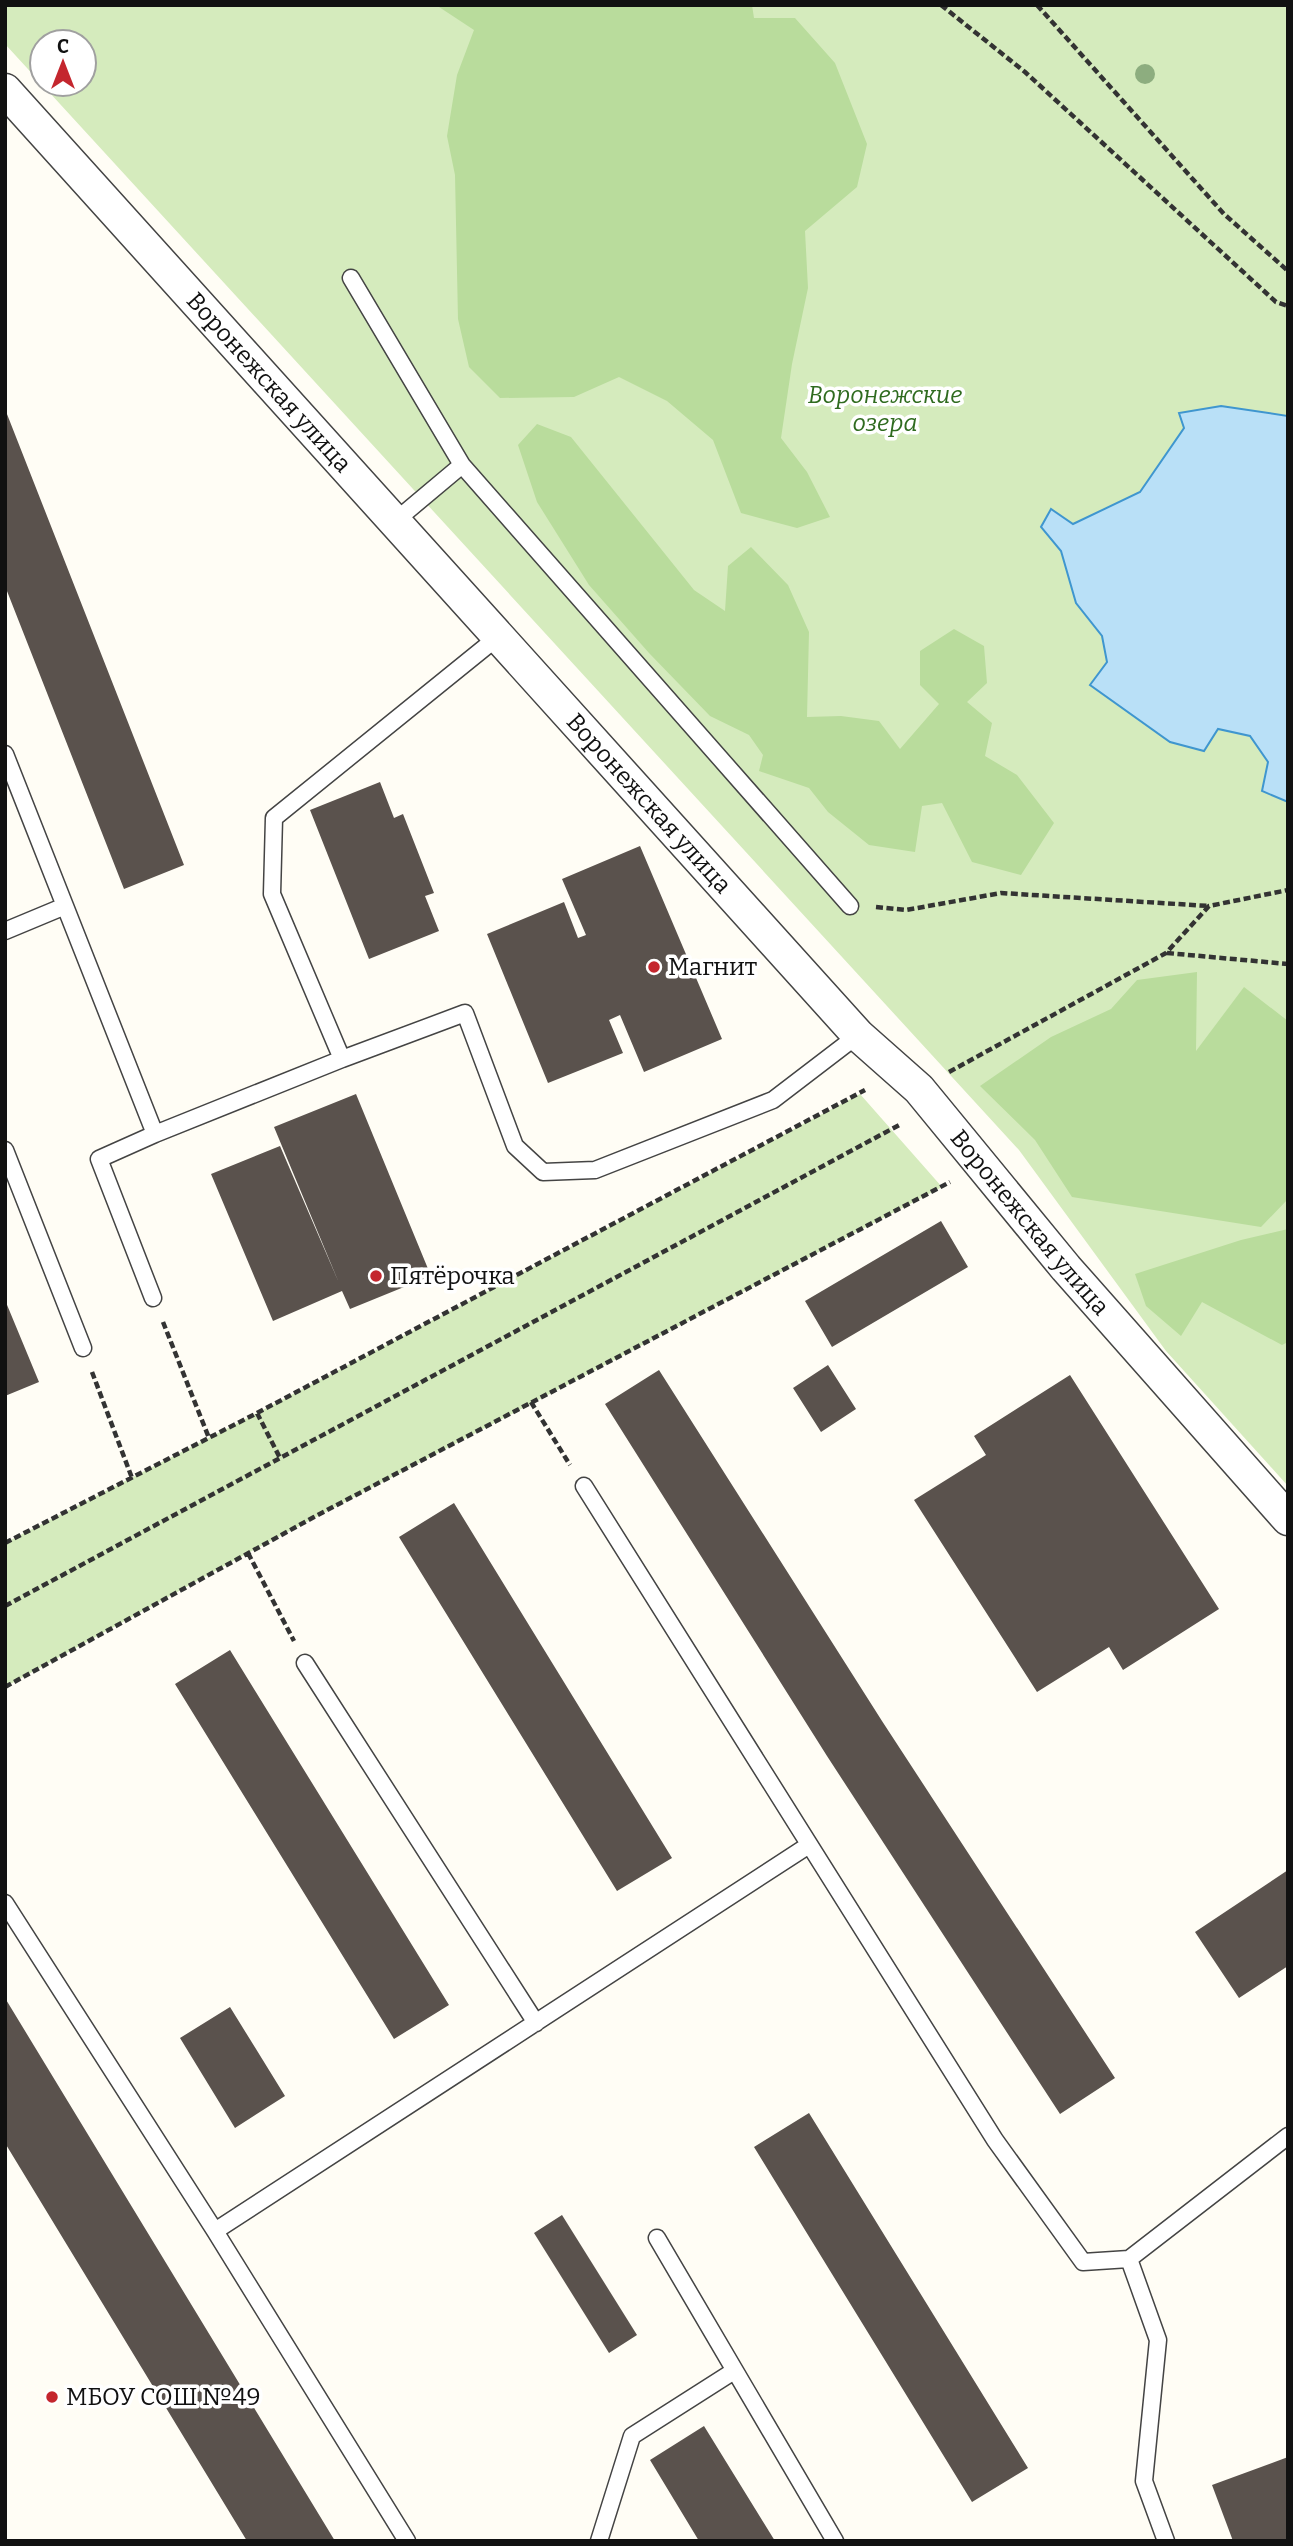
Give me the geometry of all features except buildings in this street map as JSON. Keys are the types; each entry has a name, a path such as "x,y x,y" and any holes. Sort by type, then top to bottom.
{"street":[{"name":"Воронежская улица","path":"5,90 858,1035 916,1088 1066,1268 1288,1519"}],"lane":[{"path":"351,278 462,465 849,906"},
{"path":"394,522 462,465"},
{"path":"342,1059 272,894 274,818 499,636"},
{"path":"5,754 155,1134"},
{"path":"5,930 65,906"},
{"path":"153,1298 99,1159 342,1059 465,1013 514,1146 543,1172 596,1170 773,1100 858,1035"},
{"path":"5,1150 83,1348"},
{"path":"584,1486 995,2140 1083,2262 1129,2259 1288,2136"},
{"path":"305,1663 536,2023"},
{"path":"215,2231 809,1845"},
{"path":"5,1903 215,2231 407,2541"},
{"path":"657,2238 835,2541"},
{"path":"1129,2259 1158,2340 1144,2481 1166,2541"},
{"path":"599,2541 632,2436 734,2371"}],"path":[{"path":"941,5 1025,72 1276,302 1288,306"},
{"path":"1037,5 1224,214 1288,271"},
{"path":"849,906 906,909 1001,893 1209,906 1288,890"},
{"path":"5,1543 860,1094 916,1088 1166,953 1209,906"},
{"path":"1166,953 1288,964"},
{"path":"5,1606 892,1130 916,1088"},
{"path":"5,1688 248,1553 930,1194 980,1163"},
{"path":"153,1298 209,1438"},
{"path":"83,1348 132,1478"},
{"path":"531,1402 584,1486"},
{"path":"257,1413 280,1458"},
{"path":"248,1553 305,1663"}],"green space":[{"name":"Воронежские озера","path":"5,5 1288,5 1288,1486 1166,1351 1019,1150 55,98 98,98 98,28 28,28 28,69 5,44"},
{"path":"436,5 752,5 754,18 795,18 835,63 867,144 857,187 805,231 808,288 792,364 781,438 807,472 830,517 797,528 741,513 713,440 667,401 619,377 574,397 500,398 469,367 458,319 455,175 447,136 457,75 474,30"},
{"path":"537,424 571,437 694,590 725,611 728,566 751,547 788,585 809,632 807,717 841,716 879,721 900,749 939,704 920,685 920,651 954,629 984,646 987,683 967,702 992,723 985,756 1017,775 1054,823 1021,875 972,862 942,803 922,806 915,852 869,845 828,812 809,788 759,771 763,755 749,735 710,716 589,585 537,502 518,445"},
{"path":"1197,972 1196,1051 1244,987 1288,1021 1288,1199 1261,1227 1072,1197 1035,1140 980,1086 1051,1037 1111,1009 1137,980"},
{"path":"860,1094 942,1187 248,1553 5,1687 5,1543"},
{"path":"1288,1229 1288,1342 1282,1345 1202,1302 1181,1336 1146,1306 1135,1274 1241,1240"}],"water":[{"path":"1221,406 1288,416 1288,802 1262,791 1268,762 1250,736 1218,729 1204,751 1170,742 1090,685 1107,662 1102,636 1076,603 1061,551 1041,527 1051,509 1073,524 1140,492 1184,428 1179,413"}],"place":[{"name":"Магнит","path":"654,967"},
{"name":"Пятёрочка","path":"376,1276"},
{"name":"МБОУ СОШ №49","path":"52,2397"}]}
